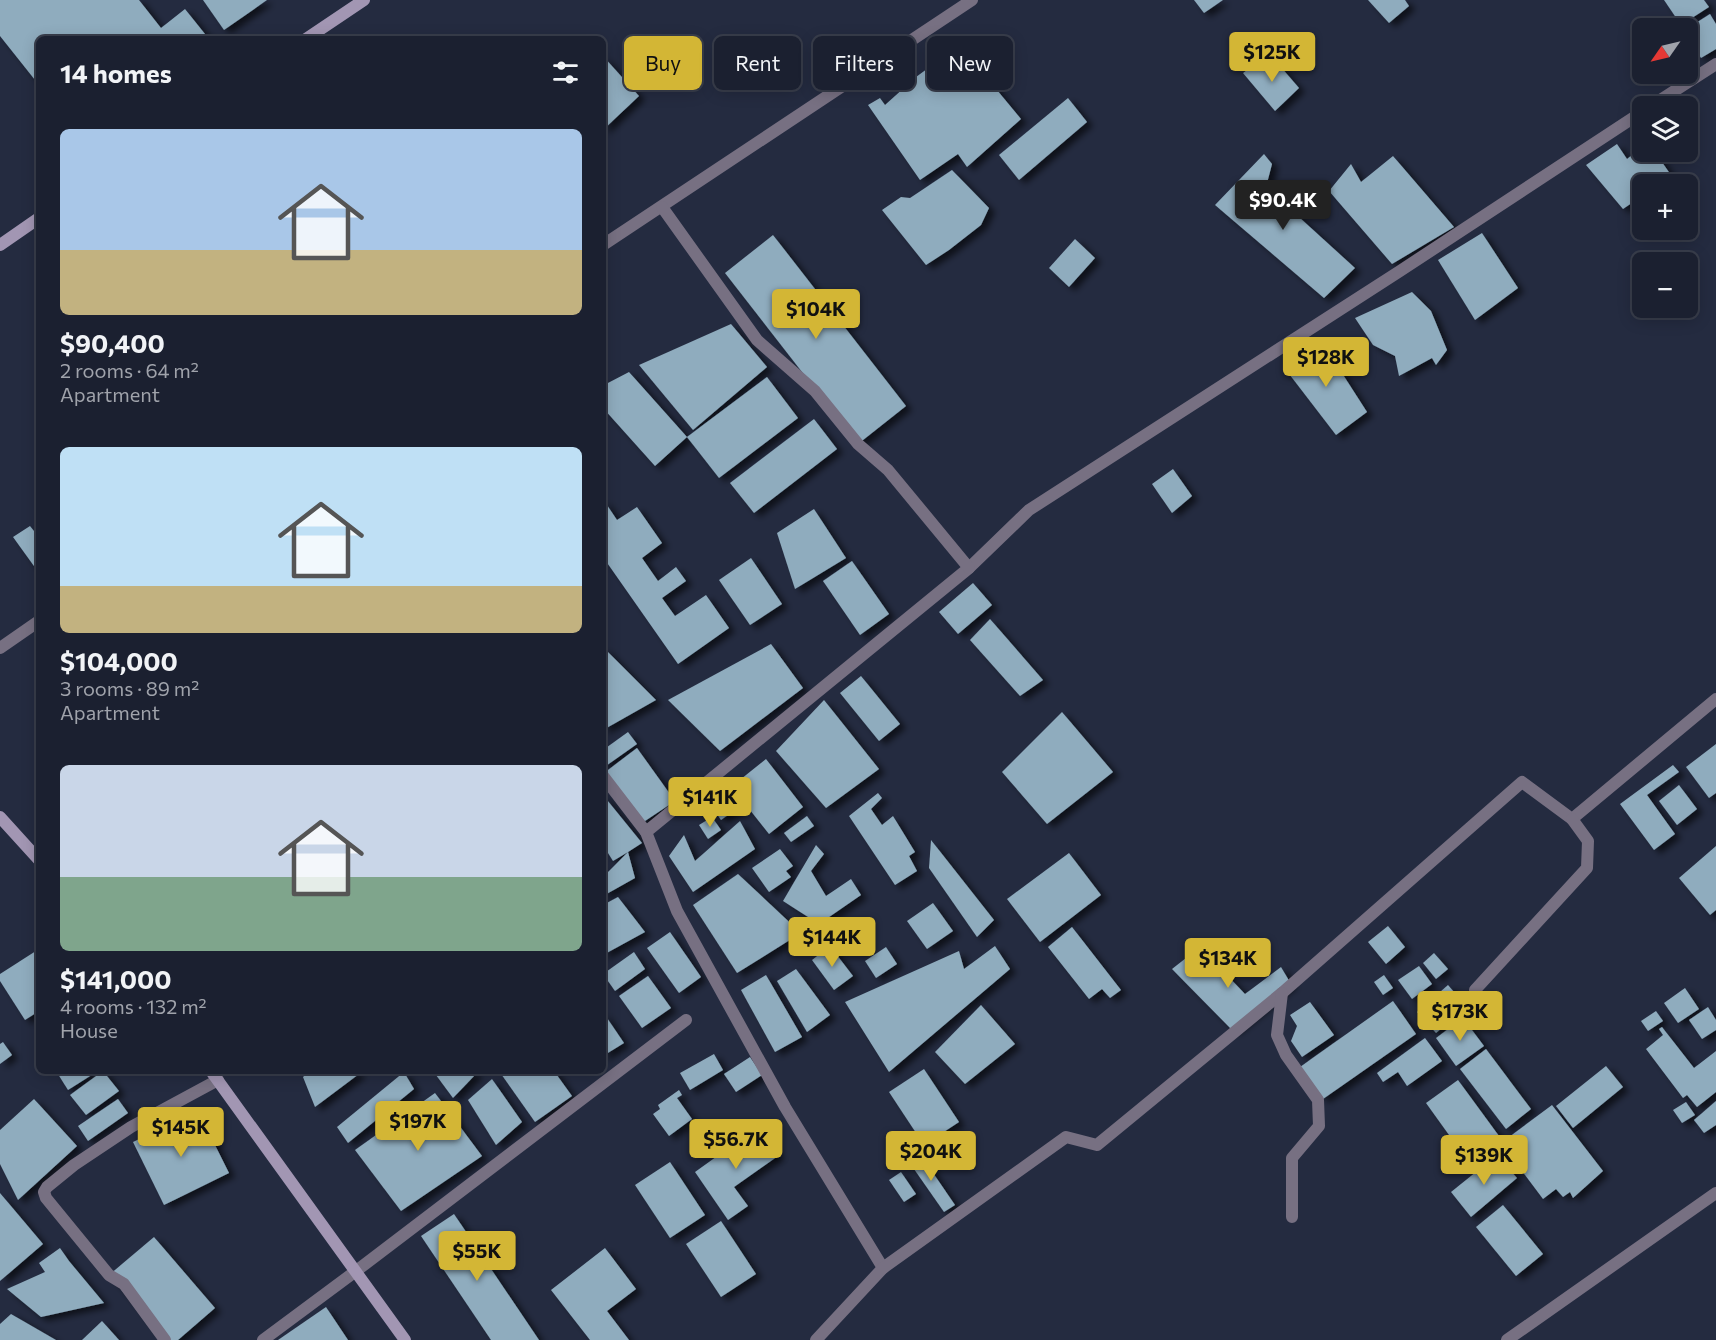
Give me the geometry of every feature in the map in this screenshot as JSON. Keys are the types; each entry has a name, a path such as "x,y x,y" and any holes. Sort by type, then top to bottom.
{"street":[{"path":"310,36 364,0"},
{"path":"606,243 972,0"},
{"path":"1666,96 1716,64"},
{"path":"645,832 969,568 1029,510 1401,271 1632,119"},
{"path":"662,207 757,340 814,391 858,444 888,470 969,568"},
{"path":"0,245 36,220"},
{"path":"0,648 36,623"},
{"path":"1572,819 1716,699"},
{"path":"606,780 645,832 677,911 785,1107 883,1268"},
{"path":"816,1340 883,1268 1066,1137 1097,1145 1282,993 1522,782 1572,819 1588,841 1587,868 1475,990"},
{"path":"0,817 36,857"},
{"path":"1282,993 1277,1035 1286,1055 1318,1100 1319,1126 1292,1158 1292,1217"},
{"path":"263,1340 686,1020"},
{"path":"165,1340 123,1284 109,1275 46,1198 44,1192 74,1165 214,1076 405,1340"},
{"path":"1507,1340 1716,1193"}],"building":[{"path":"0,0 139,0 161,28 185,9 207,36 36,36 36,81 0,36"},
{"path":"203,0 267,0 224,30"},
{"path":"1194,0 1223,0 1204,13"},
{"path":"1368,0 1405,0 1409,6 1389,23"},
{"path":"1664,0 1704,0 1709,7 1692,18 1676,18"},
{"path":"1710,14 1716,24 1716,49 1701,58 1698,53 1698,22"},
{"path":"606,59 624,79 624,90 634,90 639,96 606,127"},
{"path":"1274,59 1299,88 1275,111 1243,73 1258,62 1262,67"},
{"path":"927,69 927,90 997,90 1021,119 967,167 958,154 920,180 868,105 880,98 885,105 902,90 915,90 916,77"},
{"path":"1068,98 1087,122 1019,180 999,155"},
{"path":"1617,144 1627,159 1632,155 1632,162 1662,162 1670,174 1632,174 1632,203 1623,209 1586,165"},
{"path":"1264,154 1272,164 1266,187 1355,268 1324,298 1215,205"},
{"path":"1393,156 1454,227 1392,264 1329,191 1351,164 1361,182"},
{"path":"952,170 989,208 981,225 926,265 882,210 901,197 910,198"},
{"path":"1482,233 1518,288 1475,320 1438,260"},
{"path":"773,235 906,406 858,444 725,273"},
{"path":"1075,239 1095,258 1069,287 1049,268"},
{"path":"1412,292 1431,311 1447,350 1436,365 1432,358 1399,376 1395,356 1373,345 1355,318"},
{"path":"731,324 767,367 693,430 639,365"},
{"path":"1322,342 1367,412 1336,435 1283,366"},
{"path":"629,372 687,437 655,466 606,411 606,384"},
{"path":"767,377 798,418 719,478 687,437"},
{"path":"814,419 837,449 754,513 730,483"},
{"path":"1173,469 1192,496 1172,513 1152,484"},
{"path":"606,504 617,520 637,507 662,543 642,558 658,581 676,567 686,581 662,598 675,616 706,595 729,628 678,664 606,561"},
{"path":"814,509 846,558 795,589 777,533"},
{"path":"30,526 34,531 36,529 36,569 13,537"},
{"path":"751,558 782,604 750,625 719,580"},
{"path":"852,561 889,614 860,635 823,581"},
{"path":"973,583 992,605 958,634 939,612"},
{"path":"990,619 1043,680 1020,696 970,640"},
{"path":"771,644 803,688 720,751 668,700"},
{"path":"606,650 656,700 606,728"},
{"path":"861,676 900,724 879,741 840,693"},
{"path":"824,700 879,769 826,808 776,751"},
{"path":"1062,712 1113,772 1047,824 1002,772"},
{"path":"628,732 637,744 606,766 606,748"},
{"path":"1716,744 1716,793 1709,798 1686,767"},
{"path":"637,748 675,801 642,823 606,776 606,771"},
{"path":"766,759 803,807 769,834 746,805 750,801 736,783"},
{"path":"1673,765 1679,772 1647,795 1675,834 1654,850 1620,804"},
{"path":"1679,785 1697,809 1677,825 1659,801"},
{"path":"878,793 882,798 871,809 882,825 893,816 915,852 909,856 917,871 895,885 849,816"},
{"path":"730,794 739,807 721,820 712,807"},
{"path":"606,799 642,843 613,861 606,850"},
{"path":"807,816 814,826 791,842 784,833"},
{"path":"712,817 721,830 708,839 699,825"},
{"path":"740,821 755,849 693,892 669,856 684,835 695,861"},
{"path":"931,840 994,920 977,937 929,868"},
{"path":"816,845 824,854 811,871 826,896 851,879 861,895 819,924 783,901"},
{"path":"1716,846 1716,910 1710,915 1679,878"},
{"path":"780,849 793,866 786,871 791,877 769,892 752,868"},
{"path":"628,852 635,878 606,894 606,872 607,873"},
{"path":"1069,853 1101,895 1040,942 1007,899"},
{"path":"738,874 801,933 737,973 693,905"},
{"path":"618,897 645,932 606,953 606,903"},
{"path":"933,903 953,931 927,949 907,921"},
{"path":"1388,926 1405,947 1386,964 1368,942"},
{"path":"1072,927 1121,990 1110,998 1102,989 1089,999 1048,947"},
{"path":"670,932 701,977 679,993 647,948"},
{"path":"830,946 853,976 834,990 812,960"},
{"path":"995,946 1010,969 889,1072 845,1002 959,951 964,969"},
{"path":"886,947 897,964 876,978 865,961"},
{"path":"1200,947 1245,994 1281,967 1291,984 1233,1031 1172,969"},
{"path":"36,951 36,1013 25,1020 0,981 0,974"},
{"path":"634,952 645,969 615,991 606,978 606,972"},
{"path":"1434,953 1448,969 1436,979 1423,963"},
{"path":"1419,966 1432,984 1412,999 1398,980"},
{"path":"796,969 830,1015 807,1032 777,981"},
{"path":"766,975 802,1037 775,1052 741,990"},
{"path":"1384,975 1393,988 1383,995 1374,982"},
{"path":"648,976 671,1008 642,1028 619,996"},
{"path":"1448,985 1467,1007 1436,1033 1417,1012"},
{"path":"1685,988 1699,1009 1678,1023 1664,1003"},
{"path":"1393,1001 1416,1034 1323,1099 1300,1067"},
{"path":"1310,1002 1334,1035 1302,1057 1291,1041 1297,1026 1290,1015"},
{"path":"981,1005 1015,1044 965,1084 935,1052"},
{"path":"1708,1007 1716,1020 1716,1030 1702,1039 1689,1020"},
{"path":"1656,1011 1663,1021 1648,1031 1641,1021"},
{"path":"606,1016 624,1043 606,1054"},
{"path":"1463,1018 1484,1046 1456,1066 1436,1038"},
{"path":"1662,1027 1694,1068 1716,1051 1716,1092 1697,1107 1687,1095 1683,1098 1646,1049 1663,1035 1659,1029"},
{"path":"1425,1038 1442,1061 1407,1086 1398,1072 1383,1082 1377,1073"},
{"path":"3,1042 12,1055 0,1064 0,1044"},
{"path":"1486,1049 1531,1109 1506,1129 1460,1069"},
{"path":"714,1054 723,1070 690,1090 680,1073"},
{"path":"750,1057 762,1075 736,1092 724,1074"},
{"path":"1606,1066 1623,1087 1573,1128 1556,1106"},
{"path":"924,1069 959,1122 924,1145 889,1092"},
{"path":"58,1074 93,1074 68,1090"},
{"path":"99,1074 105,1074 119,1091 86,1115 70,1095"},
{"path":"306,1074 359,1074 315,1107 303,1077"},
{"path":"402,1074 405,1074 414,1089 348,1143 337,1127"},
{"path":"435,1074 476,1074 453,1098"},
{"path":"501,1074 556,1074 572,1096 535,1122"},
{"path":"492,1079 522,1122 496,1145 468,1100"},
{"path":"1458,1080 1499,1136 1467,1160 1426,1103"},
{"path":"679,1090 682,1095 677,1098 692,1119 669,1136 653,1114 660,1109 658,1105"},
{"path":"435,1093 482,1156 401,1211 355,1150"},
{"path":"34,1099 77,1146 18,1200 0,1164 0,1130"},
{"path":"118,1099 128,1113 88,1141 78,1126"},
{"path":"1716,1101 1716,1125 1704,1133 1694,1120"},
{"path":"1686,1102 1695,1115 1682,1123 1673,1110"},
{"path":"1552,1105 1603,1171 1573,1198 1570,1192 1563,1197 1556,1189 1543,1199 1501,1143"},
{"path":"198,1111 229,1173 164,1205 133,1142"},
{"path":"759,1126 778,1156 734,1187 748,1206 728,1220 695,1172"},
{"path":"918,1151 955,1205 944,1212 907,1159"},
{"path":"1497,1155 1517,1178 1471,1217 1451,1192"},
{"path":"670,1162 705,1215 670,1238 635,1185"},
{"path":"901,1172 916,1194 904,1202 889,1180"},
{"path":"0,1193 43,1244 0,1281"},
{"path":"1503,1205 1543,1254 1516,1276 1476,1227"},
{"path":"454,1214 539,1340 491,1340 421,1236"},
{"path":"721,1221 756,1274 721,1297 686,1244"},
{"path":"154,1237 215,1308 178,1340 164,1340 109,1275"},
{"path":"60,1248 104,1303 41,1317 7,1289 45,1272 39,1263"},
{"path":"605,1248 636,1289 607,1311 629,1340 590,1340 551,1290"},
{"path":"326,1307 348,1340 278,1340"},
{"path":"11,1314 56,1340 0,1340 0,1324"},
{"path":"102,1321 119,1340 82,1340"}]}
